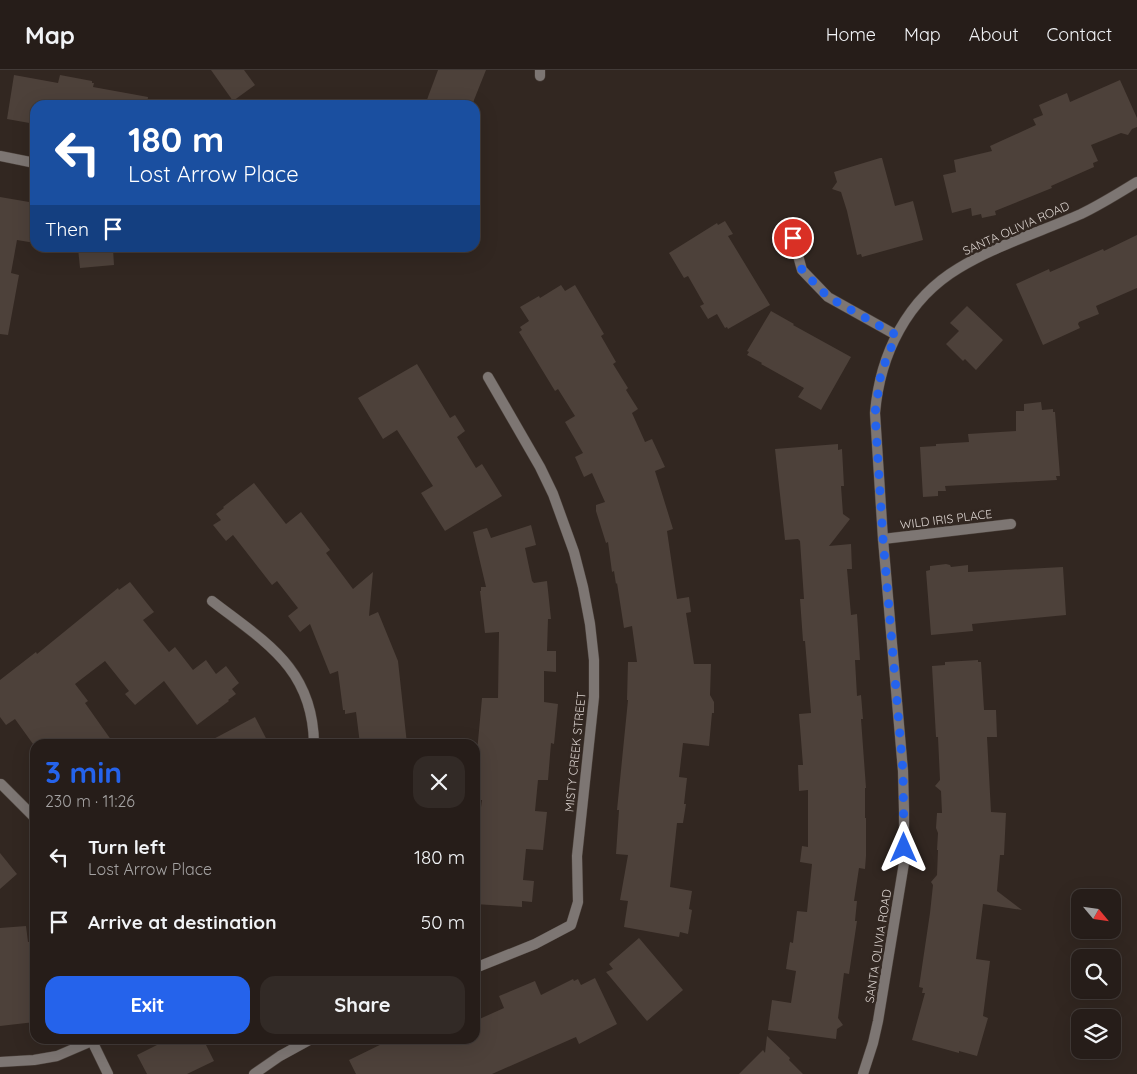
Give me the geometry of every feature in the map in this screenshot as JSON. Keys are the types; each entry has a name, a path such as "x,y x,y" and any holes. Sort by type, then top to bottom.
{"street":[{"path":"0,156 30,162"},
{"name":"SANTA OLIVIA ROAD","path":"863,1074 878,1021 904,863 903,771 883,539 875,413 881,373 896,335 919,301 939,282 958,268 978,257 1082,213 1137,182"},
{"path":"789,223 802,270 828,297 896,335"},
{"name":"MISTY CREEK STREET","path":"480,966 535,944 571,925 578,902 577,856 594,697 594,660 590,624 574,552 562,516 543,474 488,377"},
{"name":"WILD IRIS PLACE","path":"883,539 1011,524"},
{"path":"212,601 275,650 293,672 307,701 312,718 314,739"},
{"path":"1,784 30,813"},
{"path":"0,1062 34,1060 57,1056 82,1044"},
{"path":"93,1044 108,1074"},
{"path":"254,1074 302,1044"}],"building":[{"path":"211,70 244,70 255,85 232,100"},
{"path":"438,70 486,70 474,100 427,100"},
{"path":"14,75 58,83 60,75 92,81 94,83 93,87 148,97 148,100 30,100 30,123 7,119"},
{"path":"1120,80 1137,118 1137,127 1132,129 1128,135 1121,133 1091,145 1098,161 1093,163 1094,167 1051,186 1052,188 995,211 996,215 982,218 981,214 972,216 971,208 952,213 943,175 956,172 954,160 992,151 990,146 1036,125 1033,119 1043,115 1039,105 1067,93 1070,102"},
{"path":"882,158 895,206 913,201 923,240 862,257 861,254 857,255 841,192 832,189 837,182 834,172"},
{"path":"0,197 30,202 30,242 17,240 11,273 19,275 8,335 0,334"},
{"path":"725,221 733,234 728,236 770,305 728,329 727,327 725,328 717,314 708,319 700,306 704,304 688,276 684,278 669,253 717,223 718,225"},
{"path":"1137,235 1137,288 1096,306 1099,314 1079,322 1080,328 1043,345 1016,284 1049,269 1050,272 1103,249 1104,251"},
{"path":"78,252 113,252 114,265 80,268"},
{"path":"561,285 565,291 575,285 604,334 601,336 616,362 613,364 638,409 632,413 645,442 652,439 665,467 655,471 673,529 667,531 677,599 689,597 691,612 686,613 694,664 711,664 710,695 714,702 714,713 712,713 709,746 683,743 679,777 687,778 684,804 686,804 683,823 677,823 670,887 692,891 689,909 692,910 688,934 680,932 679,937 624,927 628,901 620,900 628,855 616,854 619,810 617,810 628,700 628,662 637,662 632,626 624,628 617,583 614,571 612,572 608,542 606,543 596,511 596,505 605,502 592,473 584,477 575,457 583,453 565,422 575,416 558,389 555,391 519,332 522,330 520,327 529,321 520,307 539,296 540,298"},
{"path":"967,306 1003,340 976,370 965,359 963,361 946,344 959,331 950,323"},
{"path":"771,311 851,357 821,410 798,397 804,388 747,355 749,352 747,351"},
{"path":"417,364 450,418 455,415 465,431 457,437 476,468 482,464 502,496 445,531 421,493 433,486 397,430 383,439 358,398"},
{"path":"1041,402 1042,410 1053,409 1053,412 1055,412 1060,476 1056,476 1057,480 945,486 946,491 938,491 938,496 923,497 920,447 969,442 968,434 1016,431 1016,411 1024,411 1024,404"},
{"path":"838,444 838,450 842,449 844,486 841,486 843,514 850,519 829,546 851,544 852,569 847,569 851,615 857,614 860,660 855,660 857,696 861,695 863,719 861,719 866,788 866,856 865,869 859,868 854,901 857,901 855,921 857,921 849,974 844,973 838,1018 843,1025 837,1029 836,1039 768,1030 772,1000 791,1003 796,971 786,969 790,942 793,943 797,911 807,912 812,864 800,862 802,846 808,847 808,790 799,791 798,765 803,765 799,714 811,713 800,599 804,599 800,541 798,539 785,540 775,449"},
{"path":"254,483 286,524 301,512 330,550 326,553 353,589 373,572 369,616 378,612 398,661 406,739 359,739 356,712 345,714 338,671 330,674 310,624 300,632 288,616 298,608 277,581 272,585 233,535 226,541 213,525 221,520 216,514"},
{"path":"531,525 536,545 525,548 532,581 534,583 547,581 551,619 548,619 547,651 556,651 556,672 544,671 544,702 558,704 554,744 551,743 548,780 538,780 535,811 547,812 543,850 526,849 523,880 534,881 532,902 522,901 522,907 480,904 480,814 482,800 480,800 480,739 478,739 482,698 498,698 499,632 485,633 480,591 481,587 486,587 473,532 487,528 491,538"},
{"path":"946,564 951,567 968,565 968,572 1063,567 1066,615 972,624 973,631 931,635 926,571 930,570 930,566"},
{"path":"130,582 154,612 143,620 169,652 175,647 193,670 206,660 216,674 226,666 239,683 232,689 236,694 197,725 164,681 135,705 125,694 129,691 105,661 75,684 88,701 85,703 110,739 30,740 15,719 6,725 0,717 0,680 36,652 37,654 118,588 119,590"},
{"path":"978,660 978,662 981,662 984,710 996,710 997,737 987,737 991,812 1006,813 1004,855 1000,855 997,891 1022,910 983,904 976,959 990,961 983,1016 988,1018 977,1056 912,1040 925,993 922,993 923,988 919,987 930,913 933,885 931,882 937,875 937,813 942,813 941,791 935,786 940,780 932,666 945,665 945,662"},
{"path":"255,717 266,739 213,739"},
{"path":"0,853 17,874 0,889"},
{"path":"26,926 28,942 30,942 30,1023 0,1026 0,928"},
{"path":"639,938 683,990 647,1021 606,972 613,969 609,964"},
{"path":"595,978 617,1024 579,1044 576,1037 492,1074 356,1074 349,1060 382,1044 480,1044 480,1019 504,1008 499,996 535,981 541,995 573,979 574,981 578,979 581,985"},
{"path":"767,1036 790,1058 789,1060 803,1074 739,1074 763,1050 765,1053"},
{"path":"159,1044 206,1044 214,1061 187,1074 147,1074 137,1055"}],"route":[{"path":"793,238 802,270 828,297 896,335 881,373 875,413 883,539 903,771 904,848"}]}
